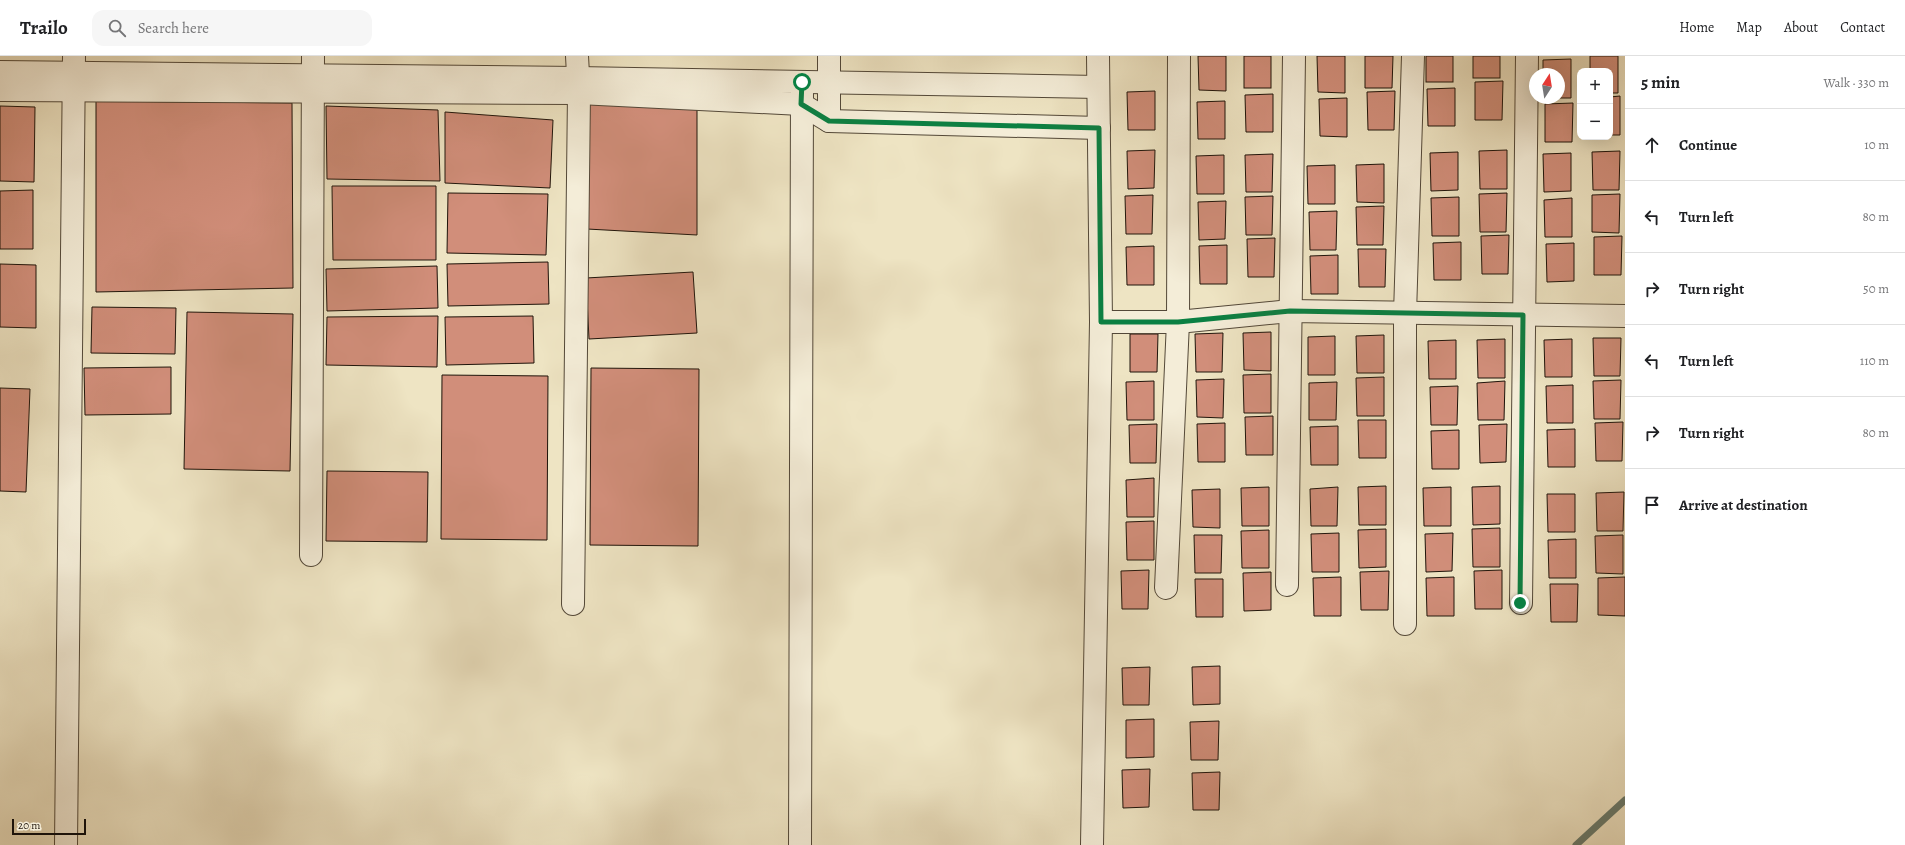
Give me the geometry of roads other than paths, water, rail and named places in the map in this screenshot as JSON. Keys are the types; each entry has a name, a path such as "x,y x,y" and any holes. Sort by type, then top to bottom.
{"street":[{"path":"573,604 578,86 577,56"},
{"path":"829,56 829,121"},
{"path":"1092,845 1101,322 1098,56"},
{"path":"1166,588 1178,322 1179,56"},
{"path":"1287,585 1294,56"},
{"path":"1405,624 1405,314 1413,56"},
{"path":"1520,603 1527,56"},
{"path":"0,72 313,74 578,86 801,104 829,121 1099,128"},
{"path":"0,90 74,73"},
{"path":"66,845 74,73"},
{"path":"311,555 313,74"},
{"path":"578,86 802,82 1098,87"},
{"path":"800,845 802,82"},
{"path":"1101,322 1178,322 1290,311 1405,314 1625,316"}],"waterway":[{"path":"1576,845 1625,800"}]}
